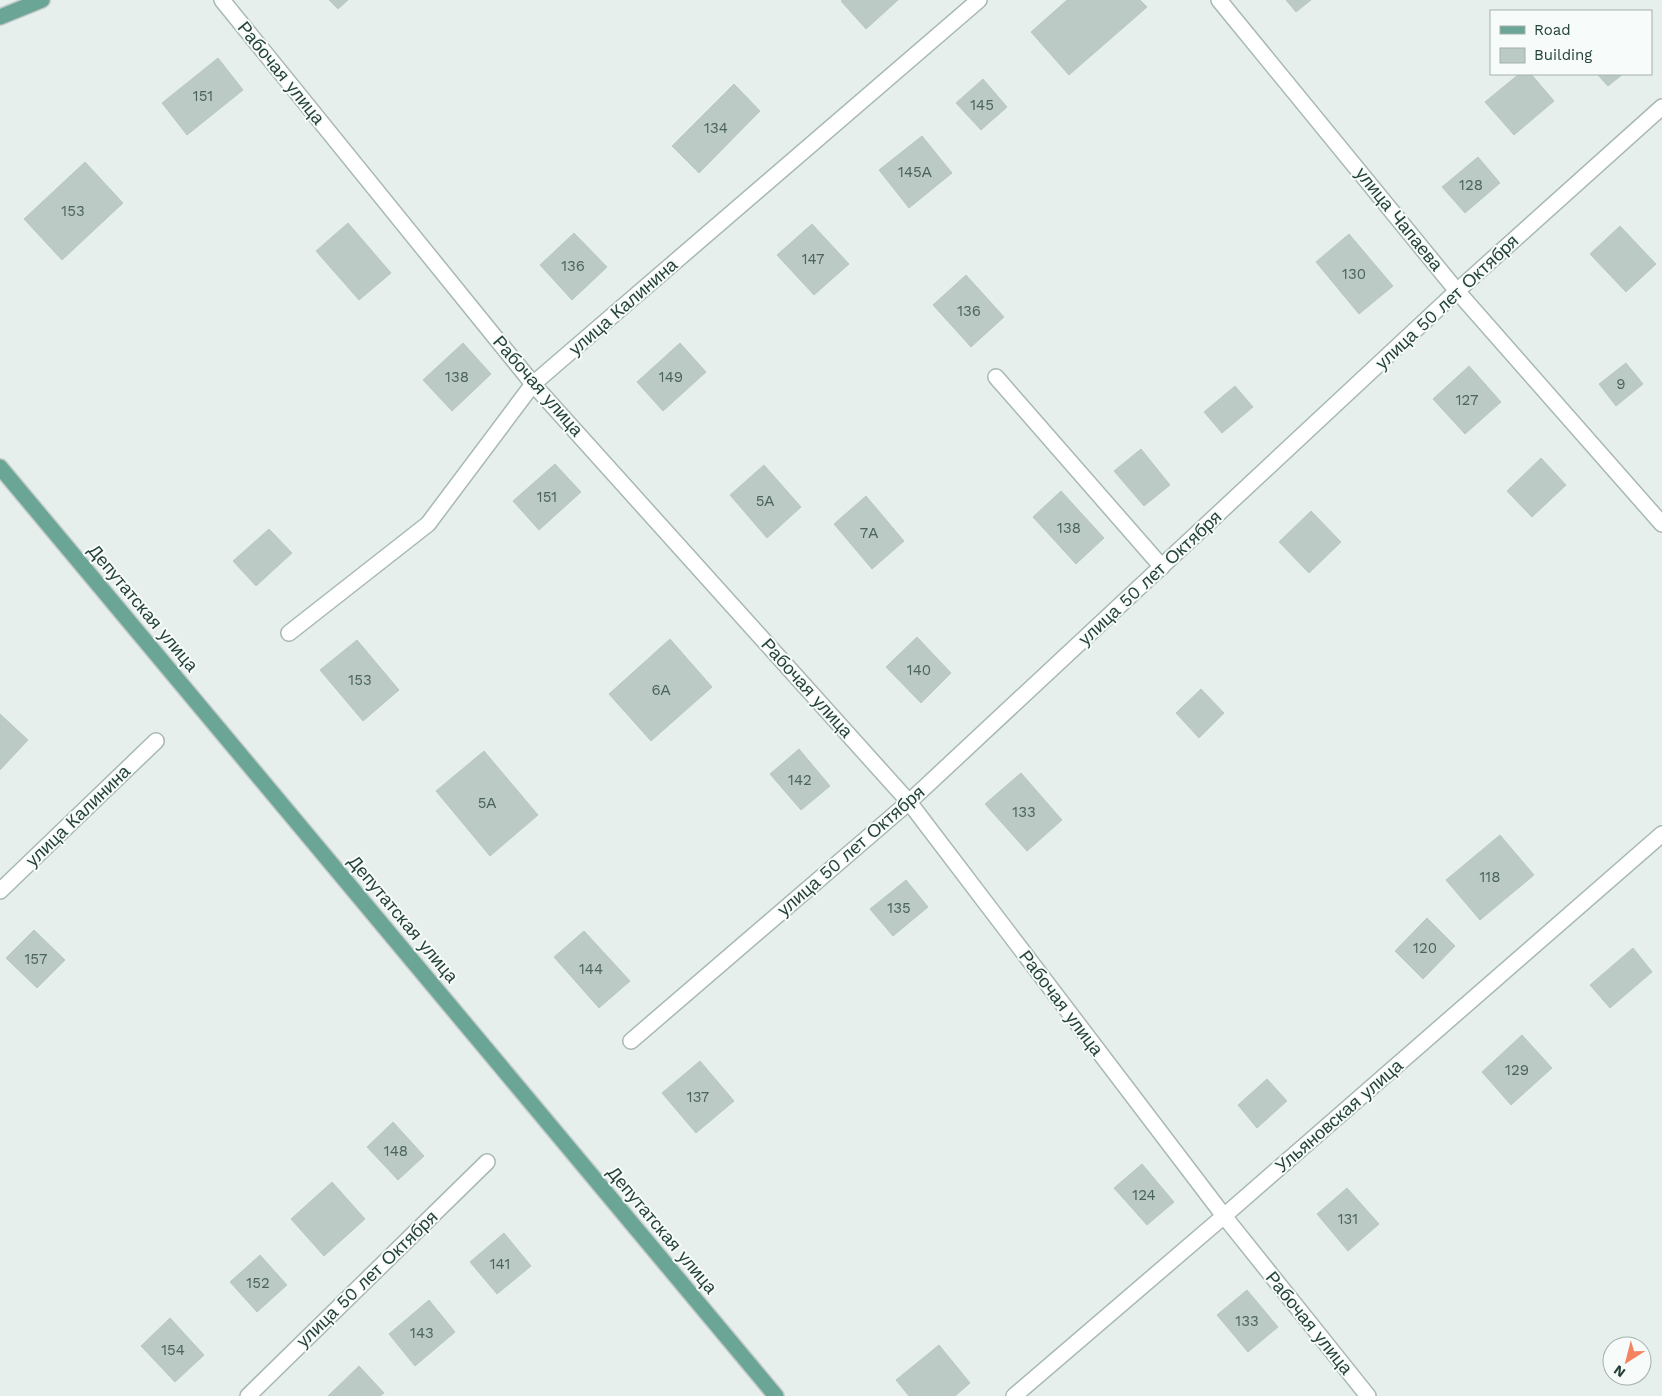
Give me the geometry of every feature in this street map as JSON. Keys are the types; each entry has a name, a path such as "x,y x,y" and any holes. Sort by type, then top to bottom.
{"main road":[{"path":"0,16 42,0"},
{"name":"Депутатская улица","path":"0,467 776,1396"}],"street":[{"name":"Рабочая улица","path":"222,0 534,384 909,802 1224,1216 1368,1396"},
{"name":"улица Калинина","path":"289,633 428,524 534,384 979,0"},
{"name":"улица Чапаева","path":"1219,0 1458,291 1662,524"},
{"name":"улица 50 лет Октября","path":"631,1041 909,802 1458,291 1662,107"},
{"path":"996,376 1162,567"},
{"name":"улица Калинина","path":"0,891 156,741"},
{"name":"Ульяновская улица","path":"1014,1396 1224,1216 1662,834"},
{"name":"улица 50 лет Октября","path":"248,1396 487,1162"}],"building":[{"path":"329,0 348,0 338,9"},
{"path":"898,0 866,29 841,1"},
{"path":"1067,0 1140,0 1147,7 1069,75 1031,32"},
{"path":"1286,0 1311,0 1296,12"},
{"path":"218,58 243,90 187,135 162,103"},
{"path":"1518,75 1532,75 1554,101 1514,135 1485,102"},
{"path":"1598,75 1622,75 1608,86"},
{"path":"983,79 1007,107 981,130 956,103"},
{"path":"734,84 760,111 699,173 672,146"},
{"path":"922,136 952,173 909,208 879,170"},
{"path":"1478,157 1500,183 1465,213 1442,187"},
{"path":"85,162 123,203 62,260 24,219"},
{"path":"348,223 391,273 359,300 316,251"},
{"path":"812,224 849,264 814,295 777,255"},
{"path":"1620,226 1656,264 1626,292 1590,254"},
{"path":"574,233 607,267 572,300 540,265"},
{"path":"1349,234 1393,286 1359,314 1316,262"},
{"path":"966,275 1004,317 971,347 933,305"},
{"path":"463,343 491,374 452,411 423,380"},
{"path":"680,343 706,372 663,411 637,382"},
{"path":"1626,363 1643,384 1616,406 1599,384"},
{"path":"1469,366 1501,402 1465,434 1433,399"},
{"path":"1235,386 1253,407 1222,433 1204,412"},
{"path":"1141,449 1170,485 1144,506 1114,471"},
{"path":"1541,458 1566,485 1532,517 1507,491"},
{"path":"555,464 581,492 539,530 513,501"},
{"path":"764,465 801,507 767,538 730,495"},
{"path":"1061,491 1104,538 1076,564 1033,517"},
{"path":"866,496 904,541 872,569 834,524"},
{"path":"1311,511 1341,542 1309,573 1279,542"},
{"path":"269,529 292,553 256,586 233,561"},
{"path":"917,637 951,673 921,703 886,667"},
{"path":"670,639 712,687 651,741 609,694"},
{"path":"357,640 399,690 363,721 320,670"},
{"path":"1201,689 1224,713 1199,738 1176,713"},
{"path":"0,714 28,740 0,770"},
{"path":"799,749 830,786 801,810 770,774"},
{"path":"484,751 538,815 490,856 436,791"},
{"path":"1021,773 1062,820 1027,851 985,804"},
{"path":"1500,835 1534,875 1480,920 1446,880"},
{"path":"906,880 928,907 893,936 870,909"},
{"path":"1427,918 1455,946 1423,979 1395,951"},
{"path":"34,930 65,960 37,988 6,958"},
{"path":"584,931 630,981 599,1008 554,957"},
{"path":"1633,948 1652,972 1610,1008 1590,985"},
{"path":"1522,1035 1552,1068 1511,1105 1482,1072"},
{"path":"700,1061 734,1101 696,1133 662,1093"},
{"path":"1267,1079 1287,1101 1257,1128 1238,1105"},
{"path":"393,1122 424,1156 398,1180 367,1147"},
{"path":"1142,1164 1174,1202 1147,1225 1114,1188"},
{"path":"332,1182 365,1219 324,1256 291,1219"},
{"path":"1347,1188 1379,1224 1348,1251 1317,1214"},
{"path":"504,1233 531,1266 497,1294 470,1262"},
{"path":"260,1255 287,1285 257,1312 230,1282"},
{"path":"1247,1290 1278,1327 1248,1352 1217,1315"},
{"path":"429,1300 455,1332 415,1366 389,1334"},
{"path":"170,1318 204,1355 175,1382 141,1346"},
{"path":"939,1345 970,1383 955,1396 909,1396 896,1380"},
{"path":"359,1366 384,1393 380,1396 328,1396"}]}
